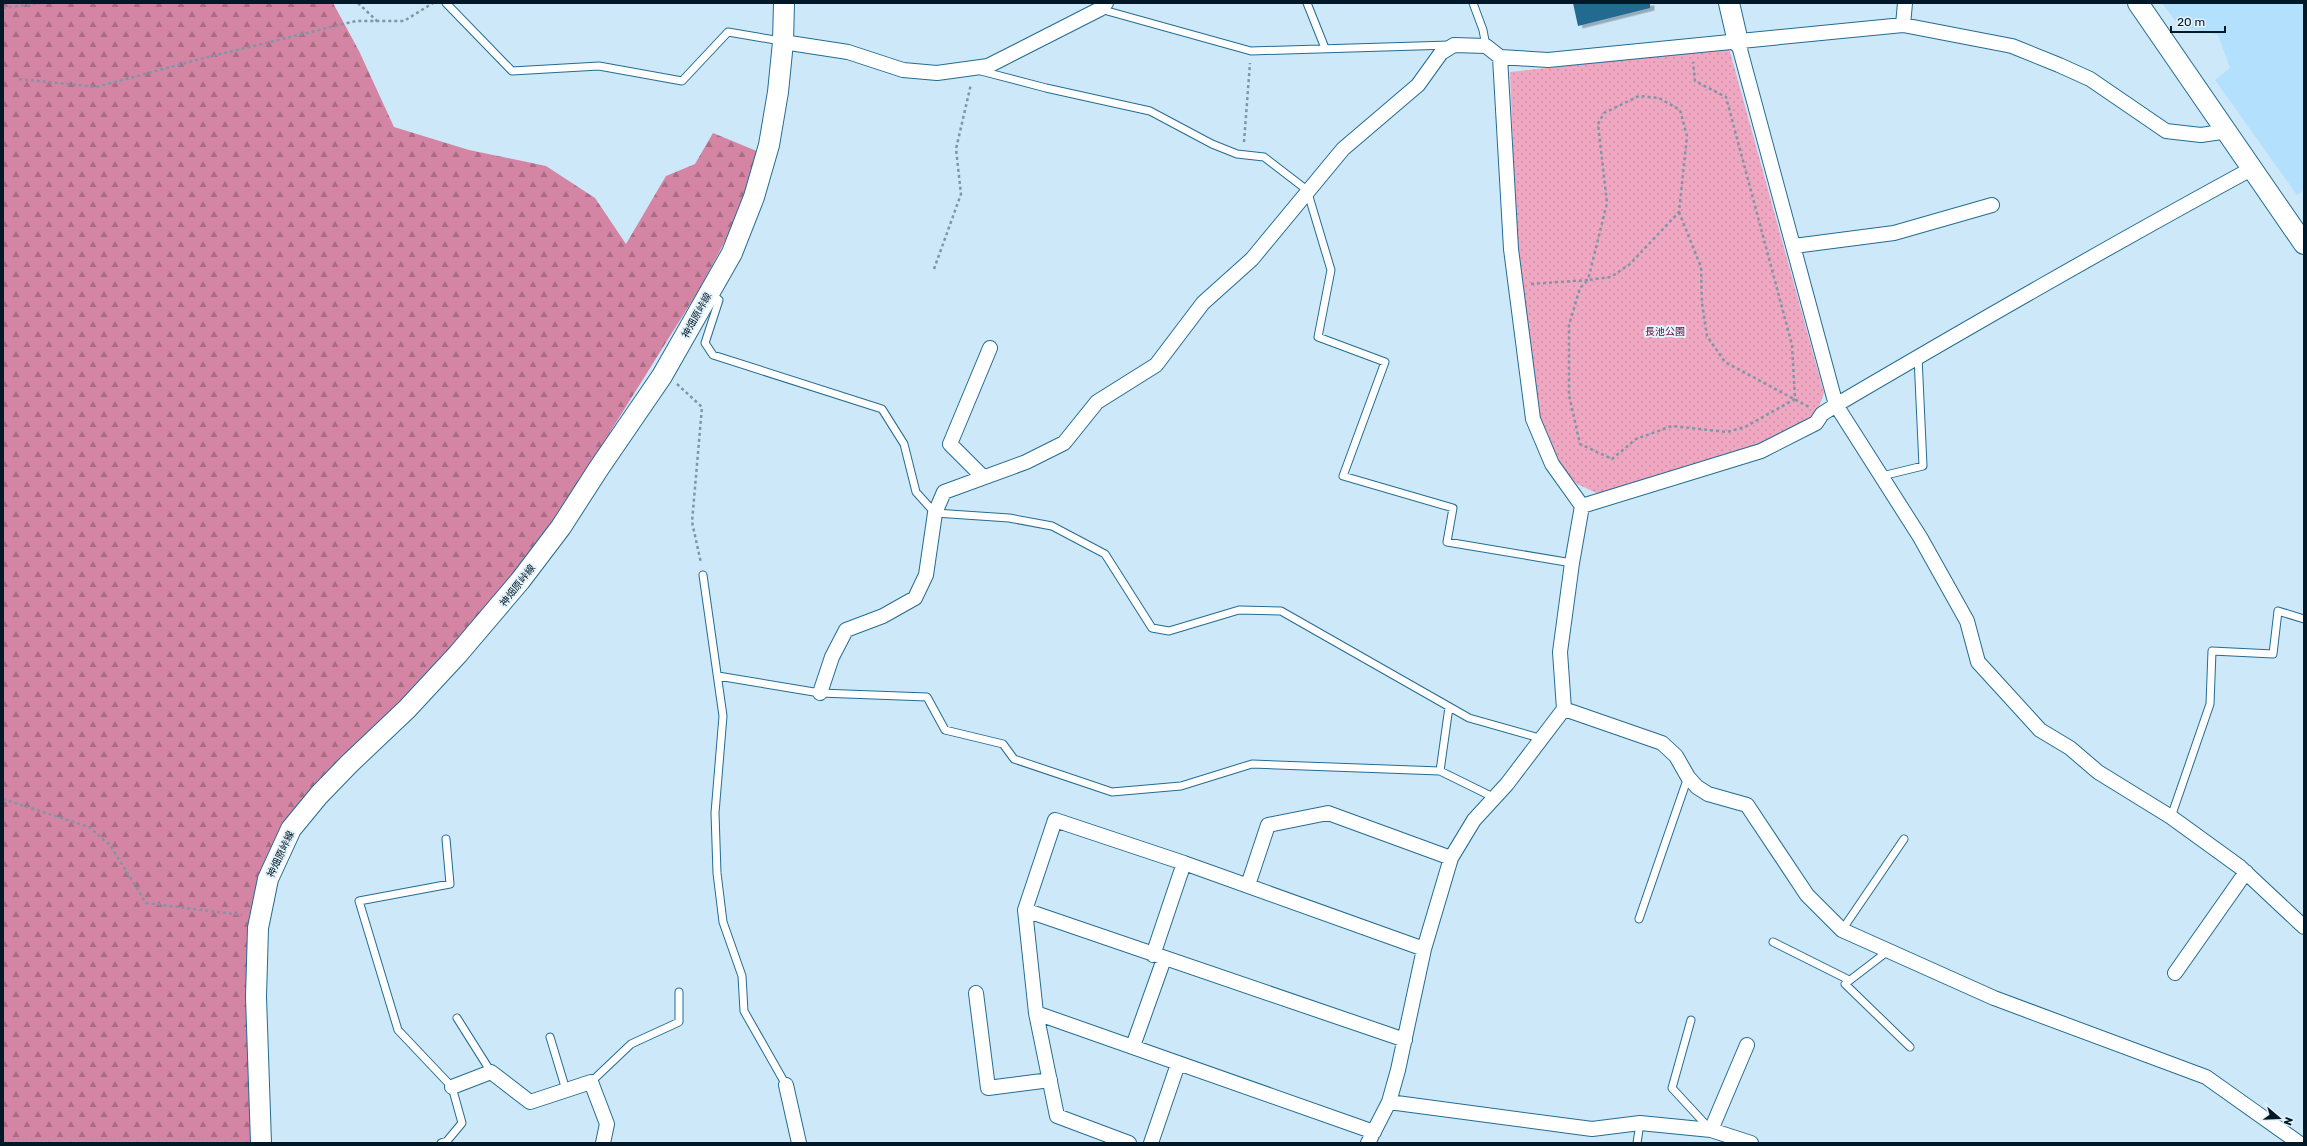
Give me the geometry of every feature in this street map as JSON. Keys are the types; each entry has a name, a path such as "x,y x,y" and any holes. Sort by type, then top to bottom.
{"street":[{"name":"神畑原峠線","path":"261,1143 256,997 258,928 268,879 291,829 334,779 407,709 497,610 561,527 664,371 708,292 732,253 754,197 769,145 778,92 783,42 784,3"},
{"path":"1728,3 1836,405 1920,537 1967,621 1978,662 2040,730 2070,748 2098,772 2171,817 2246,872 2304,927"},
{"path":"1903,25 1905,3"},
{"path":"2138,3 2228,131 2304,244"},
{"path":"783,42 848,52 903,70 937,73 975,69 988,66 1103,6"},
{"path":"820,693 832,656 846,630 883,616 915,598 926,575 935,513 944,492 1026,462 1064,443 1097,402 1156,365 1203,303 1252,259 1307,190 1344,149 1418,85 1441,53 1454,45 1486,46 1500,56 1548,60 1903,25 2012,46 2090,79 2166,131 2200,135 2228,131"},
{"path":"1036,1013 1133,1046 1371,1138 1389,1102 1405,1040 1424,949 1451,858 1474,820 1543,739 1564,709 1560,652 1572,563 1582,506 1552,464 1533,419 1515,286 1500,56"},
{"path":"1582,506 1761,451 1816,423 1822,414 1836,405 2020,300 2097,253 2253,168"},
{"path":"1794,246 1894,234 1992,205"},
{"path":"983,477 950,444 990,348"},
{"path":"1564,709 1662,743 1676,756 1688,777 1708,794 1748,805 1807,895 1842,930 1994,998 2206,1077 2300,1143"},
{"path":"1248,885 1268,825 1328,813 1451,858"},
{"path":"1129,1143 1057,1116 1036,1013 1025,910 1055,820 1248,885 1424,949"},
{"path":"1133,1046 1184,863"},
{"path":"2175,973 2246,872"},
{"path":"1025,910 1158,957 1405,1040"},
{"path":"976,993 988,1088 1050,1080"},
{"path":"1711,1130 1747,1045"},
{"path":"1151,1143 1178,1064"},
{"path":"452,1087 491,1072 530,1102 591,1082 607,1124 603,1143"},
{"path":"786,1086 799,1143"},
{"path":"1389,1102 1592,1129 1640,1123 1711,1130 1752,1143"}],"lane":[{"path":"446,3 512,71 599,66 682,81 728,32 783,42"},
{"path":"1307,3 1325,48"},
{"path":"1473,3 1483,30 1486,46"},
{"path":"1103,6 1251,51 1454,45"},
{"path":"975,69 1046,88 1150,110 1212,144 1243,155 1264,157 1307,190 1331,270 1318,337 1385,362 1343,476 1454,508 1446,542 1572,563"},
{"path":"708,292 719,300 705,343 713,355 882,409 904,444 916,492 935,513 1009,518 1052,526 1099,550 1105,554 1152,628 1169,632 1239,610 1281,611 1469,718 1543,739"},
{"path":"1882,476 1923,466 1918,357"},
{"path":"703,575 723,716 715,813 717,873 723,922 742,976 744,1011 786,1086"},
{"path":"2171,817 2210,704 2212,651 2273,654 2278,611 2304,618"},
{"path":"718,676 820,693 927,697 945,730 1003,744 1014,759 1112,792 1181,786 1252,764 1440,771 1494,797"},
{"path":"1440,771 1449,707"},
{"path":"1639,919 1688,777"},
{"path":"441,1143 447,1141 462,1123 452,1087 398,1030 359,901 450,884 446,839"},
{"path":"1842,930 1904,839"},
{"path":"1773,942 1849,980"},
{"path":"1888,951 1845,984 1910,1046"},
{"path":"591,1082 631,1044 679,1022 678,992"},
{"path":"457,1018 491,1072"},
{"path":"1691,1020 1672,1088 1711,1130"},
{"path":"550,1037 566,1090"},
{"path":"1637,1143 1640,1123"}],"path":[{"path":"3,8 40,3"},
{"path":"358,3 378,21"},
{"path":"19,79 96,86 356,21 404,22 433,3"},
{"path":"1691,46 1696,81 1726,97 1792,345 1795,399"},
{"path":"1243,155 1251,51"},
{"path":"934,269 961,194 956,149 975,69"},
{"path":"1640,96 1659,98 1680,110 1687,136 1679,212 1701,267 1702,303 1708,336 1725,362 1795,399 1745,427 1727,432 1672,426 1636,439 1612,460 1580,444 1569,395 1570,326 1580,288 1588,280 1607,204 1598,124 1604,113 1640,96"},
{"path":"1515,286 1611,277 1630,264 1679,212"},
{"path":"664,371 702,407 692,522 703,575"},
{"path":"3,799 88,827 110,845 146,903 248,916"}],"shaded area":[{"path":"2162,3 2304,3 2304,190 2297,195 2215,80 2230,68 2218,35 2180,27"}],"green space":[{"path":"3,3 333,3 359,51 394,127 469,150 546,166 595,198 626,244 666,176 695,164 713,133 759,152 748,198 700,288 552,525 513,579 267,869 256,1143 3,1143"},
{"name":"長池公園","path":"1729,48 1824,393 1815,418 1760,447 1601,495 1577,484 1557,462 1539,417 1517,247 1510,72"}],"building":[{"path":"1573,3 1650,3 1650,8 1578,26"}]}
